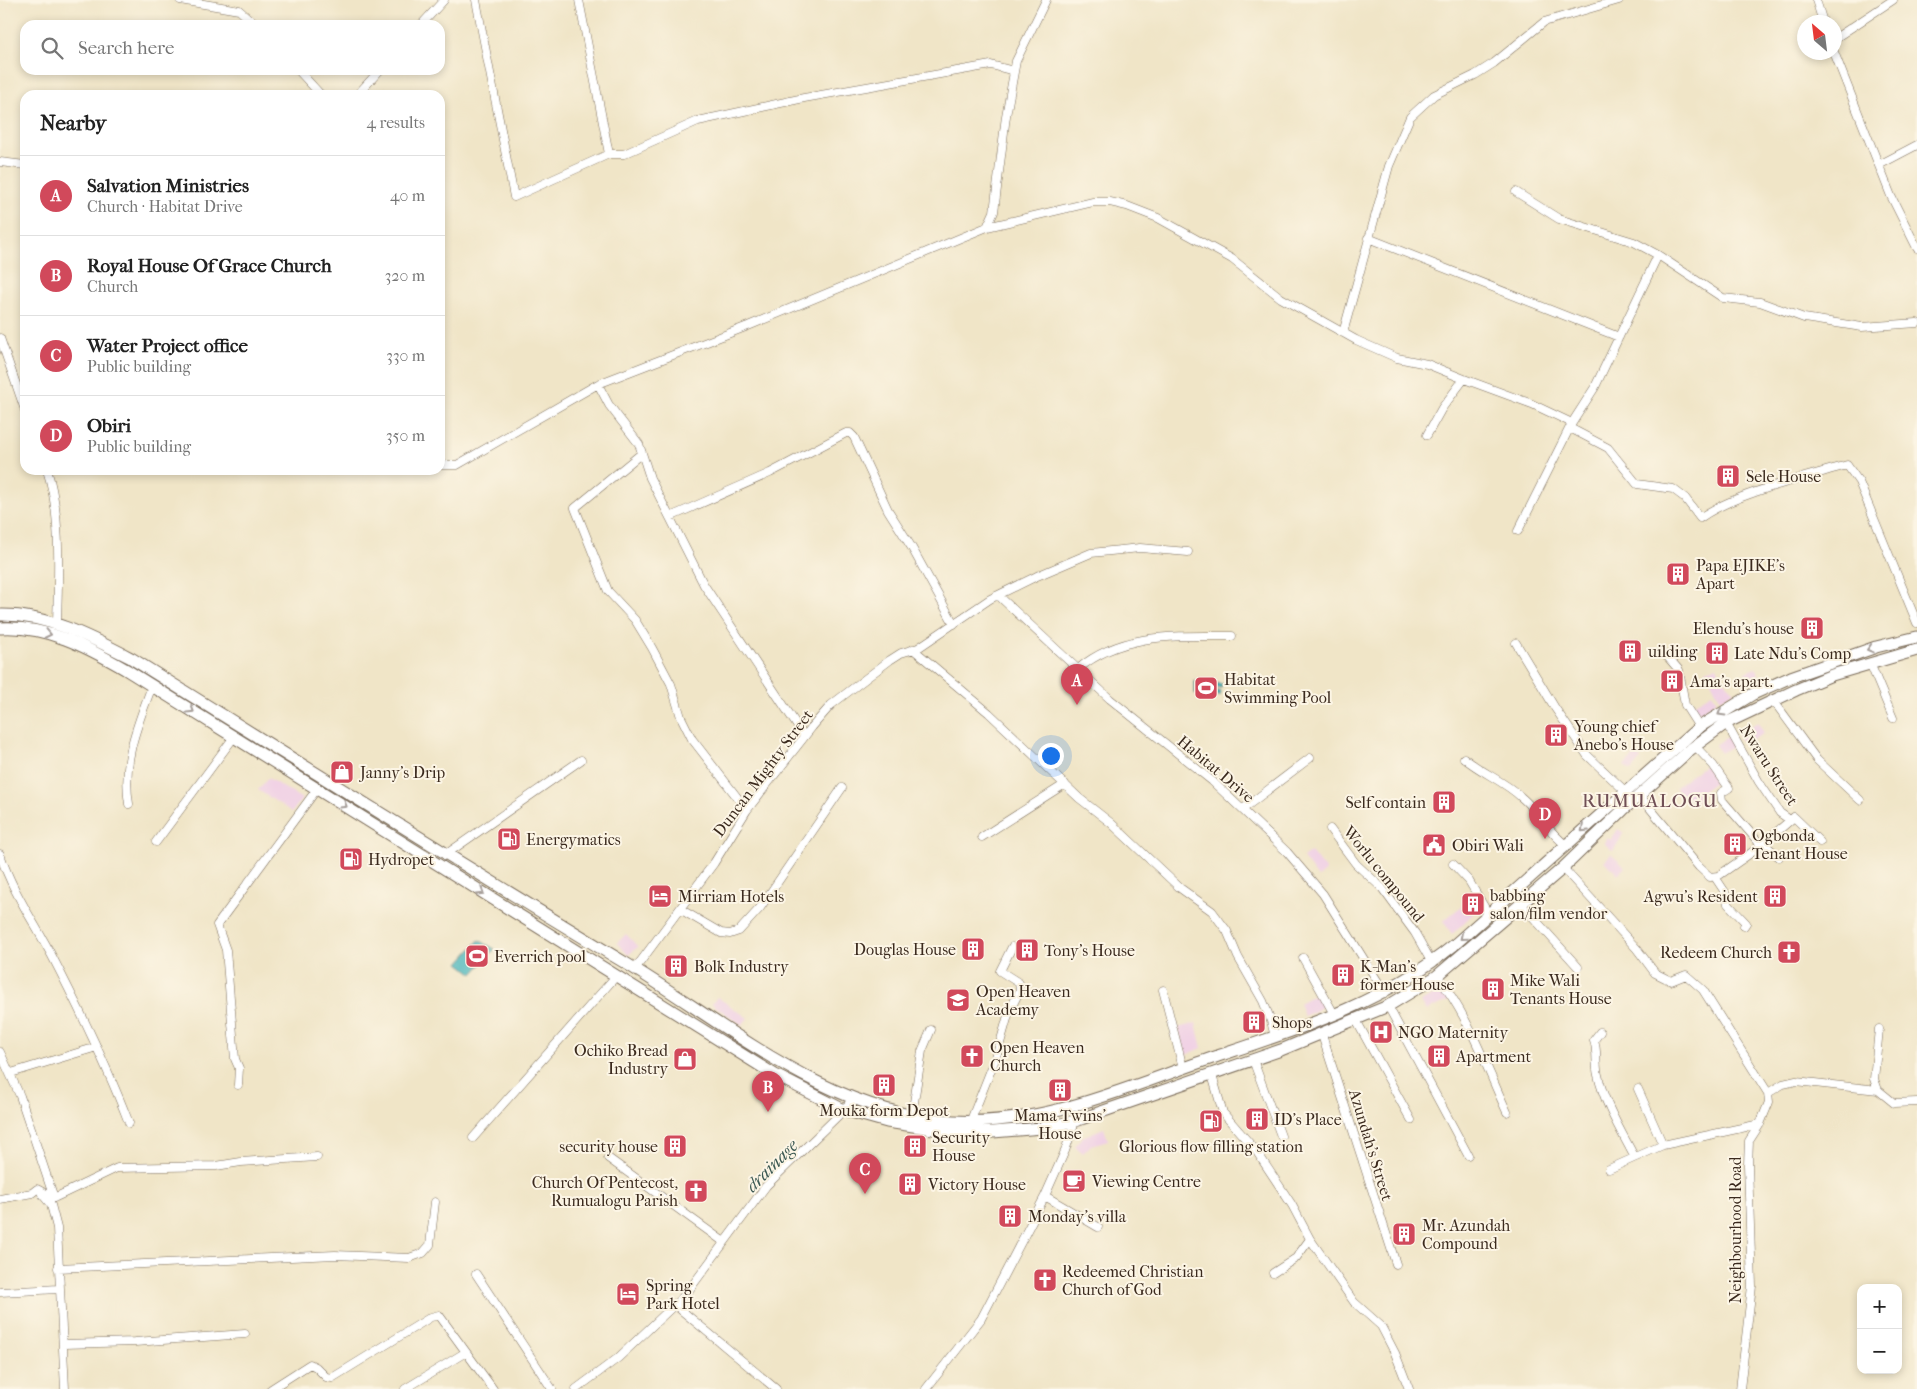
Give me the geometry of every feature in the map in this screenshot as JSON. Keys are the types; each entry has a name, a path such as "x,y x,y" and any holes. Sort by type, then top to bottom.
{"main road":[{"path":"0,615 57,624 94,639 132,658 445,855 635,969 781,1062 852,1099 912,1115 954,1121 994,1120 1040,1115 1084,1103 1275,1037 1385,993 1432,963 1489,915 1625,791 1699,727 1753,694 1828,663 1917,637"},
{"path":"0,628 19,628 58,636 88,648 617,975 775,1075 844,1110 887,1122 953,1132 993,1132 1032,1129 1075,1121 1212,1075 1322,1035 1388,1006 1438,976 1522,905 1694,746 1726,724 1773,700 1832,675 1917,650"}],"street":[{"path":"180,0 239,10 250,20"},
{"path":"426,20 444,0"},
{"path":"476,0 514,197 609,154 624,154 698,121 804,98 991,65 1014,71"},
{"path":"579,0 609,154"},
{"path":"987,228 994,212 1006,116 1016,61 1046,0"},
{"path":"1343,333 1389,166 1410,117 1434,94 1494,63 1544,22 1618,0"},
{"path":"1816,0 1821,15"},
{"path":"1842,34 1893,0"},
{"path":"1837,60 1879,165 1917,248"},
{"path":"303,75 316,90"},
{"path":"362,90 375,75"},
{"path":"1879,165 1917,145"},
{"path":"0,162 20,164"},
{"path":"1516,192 1559,219 1634,242 1658,255 1723,298 1760,302 1804,318 1862,327 1917,323"},
{"path":"445,465 456,465 598,384 748,326 987,228 1093,202 1110,202 1127,206 1158,218 1208,244 1232,259 1281,298 1343,333 1397,358 1427,364 1532,404 1608,448 1637,484 1646,487 1673,489 1685,498 1700,518 1709,512 1750,495 1847,465 1859,482 1917,623"},
{"path":"1368,238 1619,337"},
{"path":"1518,531 1571,426 1595,387 1658,255"},
{"path":"0,338 12,380 20,398"},
{"path":"1427,435 1442,408 1464,379"},
{"path":"598,384 609,405 640,444 650,478 704,585 804,736"},
{"path":"670,517 770,473 846,433 850,433 888,510 912,548 954,624"},
{"path":"642,453 575,508 608,591 635,620 652,648 670,684 681,717 692,739 747,810"},
{"path":"48,475 55,516 58,567 57,624"},
{"name":"Duncan Mighty Street","path":"635,969 714,863 747,810 804,736 831,705 848,691 890,660 913,649 996,596 1091,553 1140,548 1188,552"},
{"name":"Habitat Drive","path":"996,596 1118,706 1242,809 1287,852 1323,894 1385,993"},
{"path":"1078,670 1101,653 1129,642 1170,636 1232,636"},
{"path":"1516,643 1554,708 1587,756 1625,791"},
{"path":"913,649 978,704 1180,888 1212,911 1227,931 1238,957 1263,1001 1272,1022 1275,1037"},
{"path":"1666,655 1679,670 1685,705 1699,727"},
{"path":"1870,663 1893,718"},
{"path":"129,804 125,782 128,762 137,726 152,686"},
{"path":"1753,694 1760,707"},
{"path":"1773,700 1817,760 1831,776 1860,800"},
{"name":"Nwaru Street","path":"1726,724 1759,782 1780,813 1790,820 1794,817 1820,842"},
{"path":"156,842 234,737"},
{"path":"1694,746 1713,765 1729,788 1721,793 1722,800 1762,844 1779,857"},
{"path":"1242,809 1310,758"},
{"path":"1464,758 1477,769 1522,797 1557,839 1566,845"},
{"path":"445,855 581,760"},
{"path":"982,837 1065,784"},
{"path":"680,909 721,933 730,934 739,931 760,908 842,788"},
{"path":"238,1085 240,1068 235,1059 226,950 217,925 317,789"},
{"path":"1639,795 1710,877 1716,877 1762,844 1790,820"},
{"name":"Worlu compound","path":"1330,830 1356,864 1376,880 1415,933 1432,963"},
{"path":"0,854 16,895 51,955 97,1047 129,1123"},
{"path":"1453,864 1469,881 1489,915"},
{"path":"1563,868 1637,949 1655,973 1671,980 1686,975 1703,990 1768,1093 1784,1084 1796,1081 1878,1090"},
{"path":"1716,877 1725,892 1728,904 1746,924 1744,926"},
{"path":"1522,905 1578,967"},
{"path":"970,1120 996,1057 1009,1012 1020,990 1019,983 1000,971 1012,947"},
{"path":"1303,958 1334,1014"},
{"path":"473,1138 617,975"},
{"path":"1438,976 1450,992 1464,1018 1507,1112"},
{"path":"1163,990 1182,1068"},
{"path":"1388,1006 1468,1155"},
{"path":"1356,1020 1411,1120"},
{"path":"1879,1029 1874,1079 1878,1090 1894,1103 1917,1102"},
{"path":"912,1115 922,1051 931,1030"},
{"path":"1600,1032 1594,1040 1597,1049 1597,1072 1618,1126 1634,1156"},
{"name":"Azundah's Street","path":"1322,1035 1396,1264"},
{"path":"11,1073 97,1047"},
{"path":"0,1052 11,1073 54,1198"},
{"path":"1253,1060 1281,1136"},
{"path":"1212,1075 1223,1113 1257,1152 1292,1205 1310,1239 1354,1302 1381,1326 1396,1353 1409,1389"},
{"path":"1638,1089 1663,1145"},
{"name":"Neighbourhood Road","path":"1740,1389 1752,1286 1748,1165 1749,1140 1760,1124 1769,1102 1768,1093"},
{"path":"576,1389 618,1358 686,1294 766,1186 844,1110 852,1099"},
{"path":"926,1389 981,1319 1046,1196 1065,1152 1075,1121"},
{"path":"1609,1168 1663,1145 1760,1124"},
{"path":"54,1198 116,1168 216,1166 241,1162 317,1157"},
{"path":"608,1158 724,1242"},
{"path":"0,1199 11,1198 37,1189 54,1198"},
{"path":"37,1189 51,1205 54,1213 64,1344 65,1389"},
{"path":"1046,1196 1098,1227"},
{"path":"58,1268 335,1255 409,1258 423,1253 430,1245 435,1202"},
{"path":"1273,1273 1296,1258 1310,1239"},
{"path":"476,1274 552,1389"},
{"path":"0,1292 59,1289"},
{"path":"675,1304 776,1389"},
{"path":"271,1389 310,1364 316,1366 326,1377 332,1378 431,1317 439,1316 493,1389"},
{"path":"64,1344 134,1342 245,1334"},
{"path":"405,1389 466,1352"}],"shaded area":[{"path":"1717,666 1722,679 1735,691 1720,699 1706,670"},
{"path":"1756,668 1760,678 1749,683 1745,672"},
{"path":"1712,693 1717,701 1695,715 1688,707"},
{"path":"1758,722 1764,733 1744,745 1737,734"},
{"path":"1729,736 1733,745 1721,753 1715,745"},
{"path":"1636,754 1641,759 1631,771 1624,766"},
{"path":"1708,763 1719,779 1700,793 1702,796 1695,802 1692,798 1686,802 1675,787"},
{"path":"268,778 302,799 292,812 258,790"},
{"path":"1618,829 1624,833 1613,851 1604,843 1607,838 1611,840"},
{"path":"1311,852 1326,871 1318,878 1303,858"},
{"path":"1611,854 1625,867 1618,874 1604,861"},
{"path":"1468,901 1474,913 1452,934 1443,921"},
{"path":"626,934 638,947 628,955 617,943"},
{"path":"1445,989 1450,1000 1426,1011 1421,1002"},
{"path":"1319,992 1326,1005 1304,1016 1299,1003"},
{"path":"717,997 748,1018 742,1025 712,1004"},
{"name":"NGO Maternity","path":"1383,1022 1390,1036 1380,1041 1373,1027"},
{"path":"1196,1023 1202,1048 1186,1055 1178,1028"},
{"path":"1104,1128 1108,1140 1091,1145 1083,1153 1075,1146 1082,1137"}],"water":[{"name":"Habitat Swimming Pool","path":"1195,681 1222,684 1221,688 1216,688 1216,691 1221,692 1220,696 1195,694"},
{"name":"Everrich pool","path":"479,940 495,949 473,974 459,963"}],"place":[{"name":"Sele House","path":"1728,476"},
{"name":"Papa EJIKE's Apart","path":"1678,574"},
{"name":"Elendu's house","path":"1812,628"},
{"name":"uilding","path":"1630,651"},
{"name":"Late Ndu's Comp","path":"1717,653"},
{"name":"Ama's apart.","path":"1672,681"},
{"name":"Habitat Swimming Pool","path":"1206,688"},
{"name":"Salvation Ministries","path":"1077,705"},
{"name":"Young chief Anebo's House","path":"1556,735"},
{"name":"Janny's Drip","path":"342,772"},
{"name":"Self contain","path":"1444,802"},
{"name":"Energymatics","path":"509,839"},
{"name":"Obiri","path":"1545,839"},
{"name":"Ogbonda Tenant House","path":"1735,844"},
{"name":"Obiri Wali","path":"1434,845"},
{"name":"Hydropet","path":"351,859"},
{"name":"Mirriam Hotels","path":"660,896"},
{"name":"Agwu's Resident","path":"1775,896"},
{"name":"babbing salon/film vendor","path":"1473,904"},
{"name":"Douglas House","path":"973,949"},
{"name":"Tony's House","path":"1027,950"},
{"name":"Redeem Church","path":"1789,952"},
{"name":"Everrich pool","path":"477,956"},
{"name":"Bolk Industry","path":"676,966"},
{"name":"K-Man's former House","path":"1343,975"},
{"name":"Mike Wali Tenants House","path":"1493,989"},
{"name":"Open Heaven Academy","path":"958,1000"},
{"name":"Shops","path":"1254,1022"},
{"name":"NGO Maternity","path":"1381,1032"},
{"name":"Open Heaven Church","path":"972,1056"},
{"name":"Apartment","path":"1439,1056"},
{"name":"Ochiko Bread Industry","path":"685,1059"},
{"name":"Mouka form Depot","path":"884,1085"},
{"name":"Mama Twins' House","path":"1060,1090"},
{"name":"Royal House Of Grace Church","path":"768,1112"},
{"name":"ID's Place","path":"1257,1119"},
{"name":"Glorious flow filling station","path":"1211,1121"},
{"name":"security house","path":"675,1146"},
{"name":"Security House","path":"915,1146"},
{"name":"Viewing Centre","path":"1074,1181"},
{"name":"Victory House","path":"910,1184"},
{"name":"Church Of Pentecost, Rumualogu Parish","path":"696,1191"},
{"name":"Water Project office","path":"865,1194"},
{"name":"Monday's villa","path":"1010,1216"},
{"name":"Mr. Azundah Compound","path":"1404,1234"},
{"name":"Redeemed Christian Church of God","path":"1045,1280"},
{"name":"Spring Park Hotel","path":"628,1294"}],"district":[{"name":"RUMUALOGU","path":"1650,801"}],"water label":[{"name":"drainage","path":"772,1166"}]}
